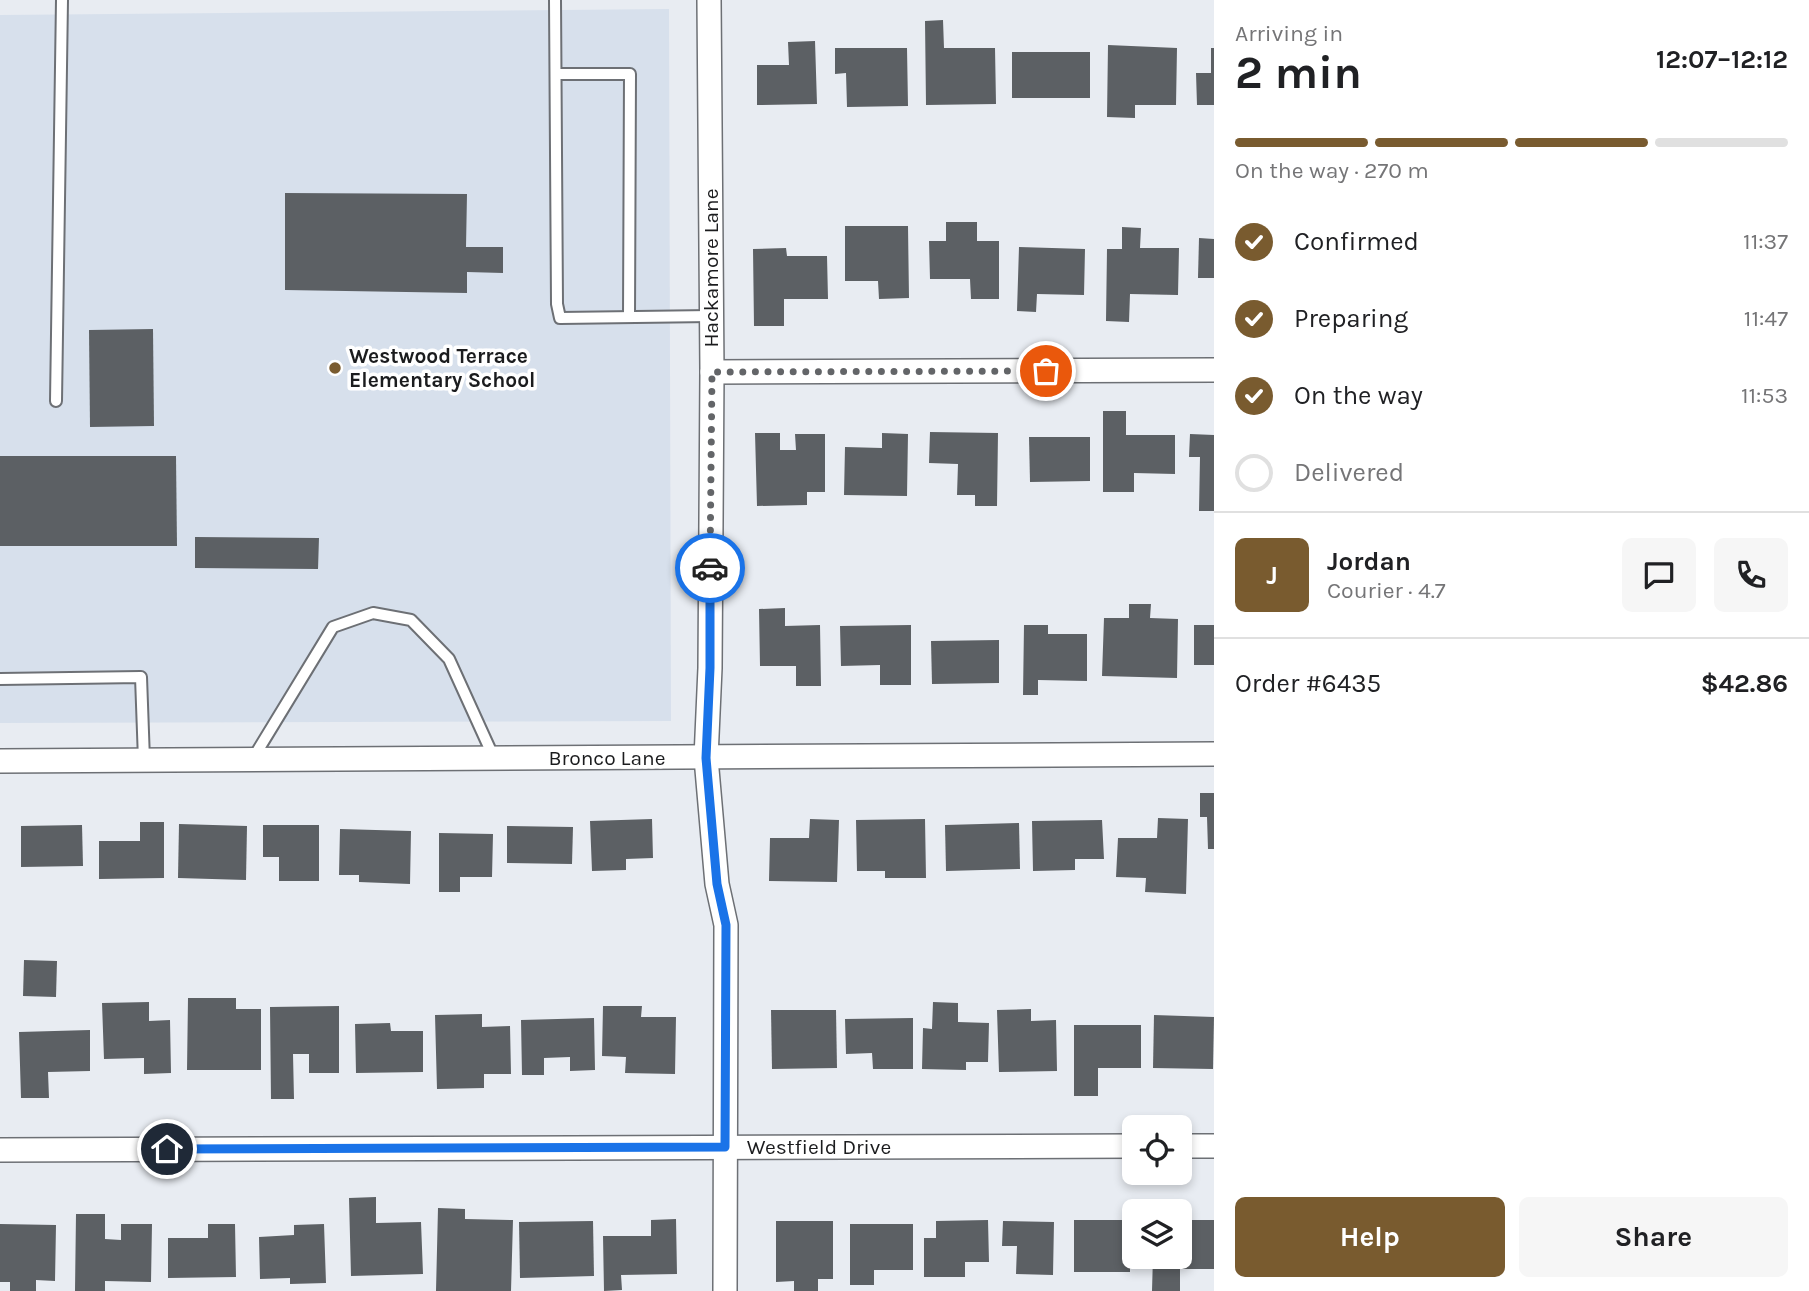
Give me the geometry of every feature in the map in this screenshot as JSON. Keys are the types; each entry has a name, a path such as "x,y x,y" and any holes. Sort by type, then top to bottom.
{"street":[{"name":"Hackamore Lane","path":"709,0 712,372 710,668 706,758 717,884 726,925 725,1291"},
{"path":"712,372 1214,370"},
{"name":"Bronco Lane","path":"0,761 1214,754"},
{"name":"Westfield Drive","path":"0,1150 1122,1146"},
{"path":"1192,1146 1214,1146"}],"lane":[{"path":"56,401 62,0"},
{"path":"555,0 557,304 560,318 711,316"},
{"path":"556,74 630,74 629,317"},
{"path":"252,760 333,627 373,613 411,620 450,659 494,758"},
{"path":"0,679 141,677 144,760"}],"shaded area":[{"name":"Westwood Terrace Elementary School","path":"669,9 671,721 0,723 0,15"}],"building":[{"path":"943,20 944,48 995,48 996,104 926,105 925,21"},
{"path":"815,41 817,104 757,105 757,65 789,65 788,42"},
{"path":"1108,45 1177,48 1176,105 1135,105 1135,118 1107,117"},
{"path":"835,48 907,48 908,106 847,107 846,73 835,74"},
{"path":"1211,48 1214,48 1214,105 1197,105 1196,73 1211,73"},
{"path":"1012,52 1090,52 1090,98 1012,98"},
{"path":"285,193 467,194 466,247 503,247 503,273 467,272 467,293 285,290"},
{"path":"946,222 977,222 977,241 999,241 999,299 971,299 970,279 930,279 929,241 946,241"},
{"path":"845,226 908,226 909,298 879,299 878,281 845,281"},
{"path":"1122,227 1141,228 1140,248 1179,248 1178,295 1130,294 1129,322 1106,321 1107,249 1122,249"},
{"path":"1199,238 1214,239 1214,278 1198,278"},
{"path":"1019,247 1085,249 1084,295 1037,294 1036,312 1017,311"},
{"path":"786,248 787,256 827,256 828,299 784,299 784,326 754,326 753,249"},
{"path":"153,329 154,426 90,427 89,330"},
{"path":"1103,411 1126,411 1126,435 1175,435 1175,474 1134,473 1134,492 1103,492"},
{"path":"930,432 998,433 997,506 975,506 975,495 957,495 958,464 929,463"},
{"path":"755,433 780,433 780,450 796,450 795,434 825,434 825,492 807,492 807,505 757,506"},
{"path":"882,433 908,434 907,496 844,495 845,447 882,448"},
{"path":"1190,434 1214,435 1214,511 1199,511 1200,457 1189,457"},
{"path":"1029,437 1090,437 1090,481 1030,482"},
{"path":"0,456 176,456 177,546 0,546"},
{"path":"195,537 319,538 318,569 195,568"},
{"path":"1129,604 1151,604 1150,618 1178,619 1177,678 1102,676 1104,618 1129,618"},
{"path":"785,608 785,626 820,625 821,686 796,686 796,666 760,666 759,609"},
{"path":"911,625 911,685 880,685 880,665 841,666 840,626"},
{"path":"1024,625 1048,625 1048,634 1087,634 1087,681 1038,680 1038,695 1023,695"},
{"path":"1194,625 1214,625 1214,665 1194,665"},
{"path":"999,640 999,683 932,684 931,641"},
{"path":"1200,793 1214,793 1214,849 1208,849 1207,817 1200,817"},
{"path":"1158,818 1188,819 1186,894 1145,892 1146,878 1116,877 1118,838 1157,838"},
{"path":"652,819 653,858 626,859 626,870 592,871 590,821"},
{"path":"810,819 839,820 837,882 769,881 770,838 809,838"},
{"path":"925,819 926,878 885,878 885,871 857,871 856,820"},
{"path":"1102,820 1104,859 1075,859 1075,870 1033,871 1032,821"},
{"path":"140,822 164,822 164,878 99,879 99,841 140,841"},
{"path":"1019,823 1020,869 946,871 945,825"},
{"path":"179,824 247,826 246,880 178,878"},
{"path":"82,825 83,866 21,867 21,826"},
{"path":"263,825 319,825 319,881 279,881 279,857 263,857"},
{"path":"507,826 573,827 572,864 507,863"},
{"path":"340,829 411,831 410,884 359,882 359,875 339,875"},
{"path":"439,833 493,834 492,877 460,877 460,892 439,892"},
{"path":"24,960 57,961 56,997 23,996"},
{"path":"188,998 236,998 236,1009 261,1009 261,1070 187,1070"},
{"path":"149,1002 149,1021 170,1020 171,1073 144,1074 144,1058 104,1059 102,1003"},
{"path":"933,1002 958,1003 958,1022 989,1023 988,1062 966,1062 966,1070 922,1069 923,1028 932,1029"},
{"path":"339,1006 339,1073 309,1073 309,1054 293,1054 294,1099 271,1099 270,1007"},
{"path":"603,1006 642,1006 641,1017 676,1017 675,1074 625,1073 626,1057 602,1056"},
{"path":"1031,1009 1031,1021 1056,1020 1057,1071 999,1072 997,1010"},
{"path":"771,1010 836,1010 837,1068 772,1069"},
{"path":"482,1014 482,1027 510,1026 511,1074 484,1074 484,1088 437,1089 435,1015"},
{"path":"1154,1015 1214,1017 1213,1069 1153,1068"},
{"path":"594,1018 595,1070 570,1071 570,1057 544,1058 544,1075 522,1075 521,1020"},
{"path":"913,1018 913,1069 873,1069 872,1053 846,1054 845,1019"},
{"path":"390,1023 391,1031 423,1031 423,1072 356,1073 355,1024"},
{"path":"1074,1025 1141,1025 1141,1068 1098,1068 1098,1096 1074,1096"},
{"path":"90,1030 90,1071 48,1072 49,1098 21,1098 19,1032"},
{"path":"376,1197 376,1223 421,1222 423,1274 351,1276 349,1198"},
{"path":"438,1208 465,1209 465,1219 513,1220 511,1291 436,1291"},
{"path":"76,1214 105,1214 105,1239 121,1240 121,1224 152,1224 151,1282 105,1281 105,1291 75,1291"},
{"path":"676,1219 677,1274 621,1275 622,1290 604,1291 603,1236 651,1236 651,1220"},
{"path":"988,1220 989,1262 965,1262 965,1277 924,1277 924,1238 936,1238 936,1221"},
{"path":"1074,1220 1122,1220 1122,1269 1130,1269 1130,1272 1074,1272"},
{"path":"1192,1220 1214,1220 1214,1269 1192,1269"},
{"path":"593,1221 594,1276 520,1278 519,1222"},
{"path":"776,1221 833,1221 833,1279 818,1279 818,1291 794,1291 794,1281 776,1282"},
{"path":"1003,1221 1054,1222 1053,1275 1016,1274 1017,1246 1002,1246"},
{"path":"0,1224 56,1225 55,1281 36,1280 36,1291 10,1291 10,1282 0,1282"},
{"path":"208,1224 235,1224 236,1277 168,1278 168,1238 208,1238"},
{"path":"324,1224 326,1283 290,1284 290,1278 260,1279 259,1237 294,1235 294,1225"},
{"path":"850,1224 913,1224 913,1270 874,1270 874,1285 850,1285"},
{"path":"1153,1269 1180,1269 1180,1291 1152,1291"}],"way so far":[{"path":"710,568 712,372 1046,371"}],"place":[{"name":"Westwood Terrace Elementary School","path":"335,368"}],"route":[{"path":"167,1149 725,1147 726,925 717,884 706,758 710,668 710,568"}]}
